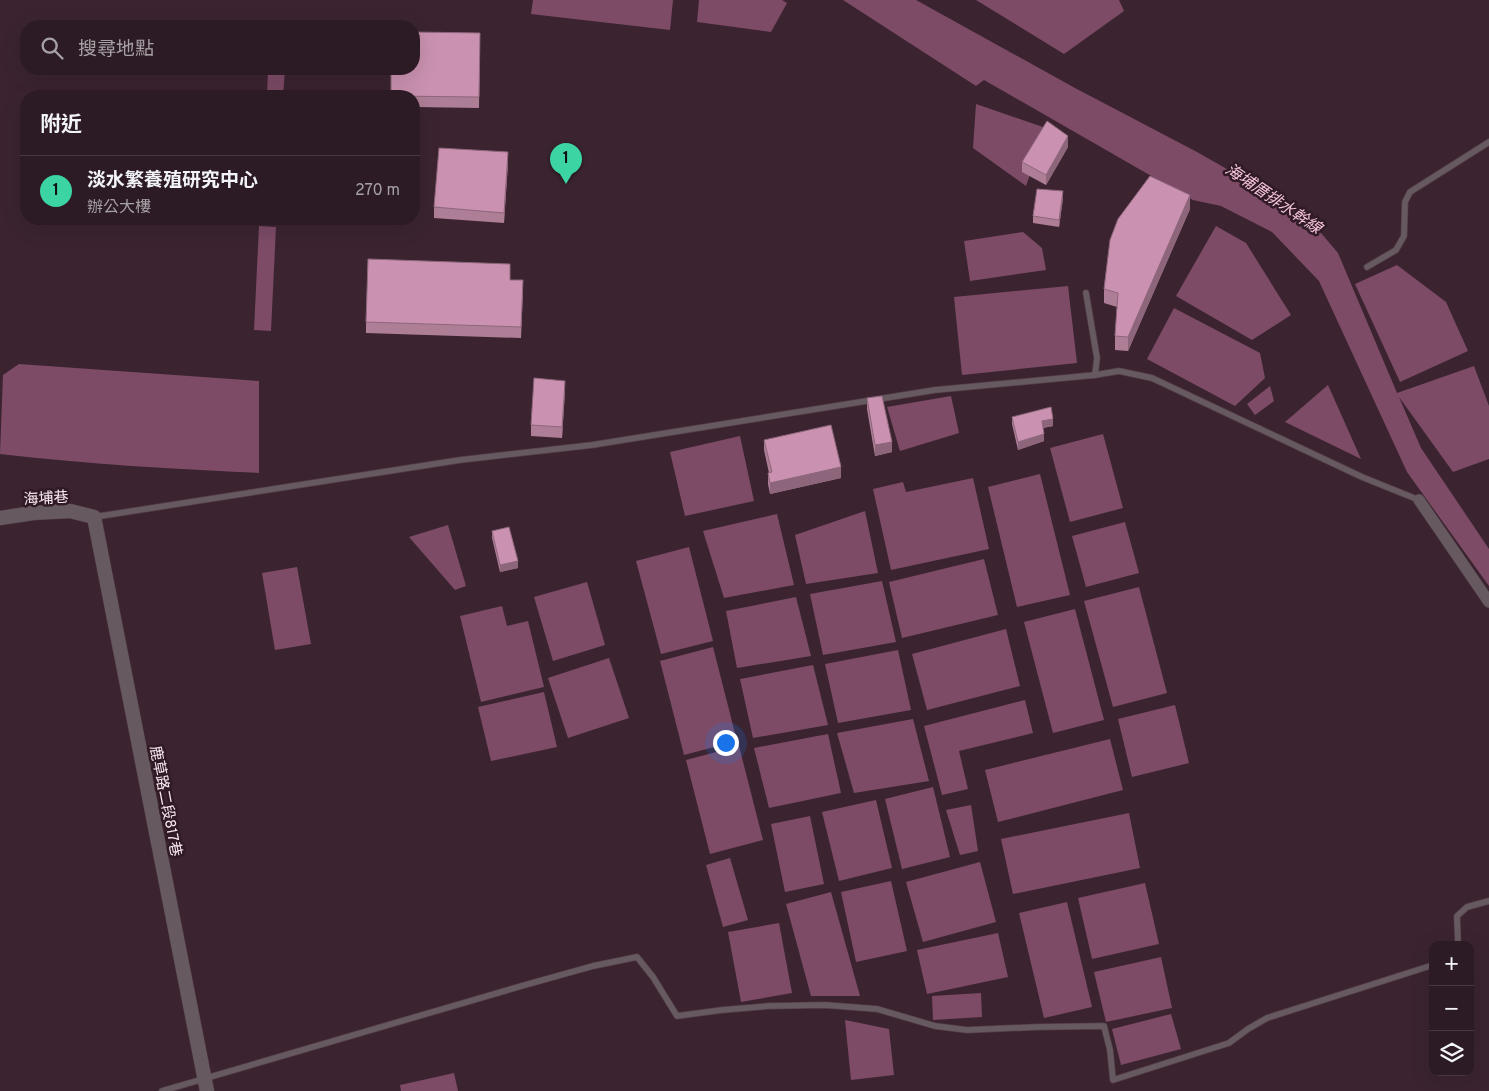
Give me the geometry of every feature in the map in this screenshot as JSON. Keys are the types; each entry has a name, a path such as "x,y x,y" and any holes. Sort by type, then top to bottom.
{"street":[{"path":"1419,500 1489,602"},
{"name":"海埔巷","path":"0,518 33,513 70,511 94,516"},
{"name":"鹿草路二段817巷","path":"94,516 206,1084"}],"lane":[{"path":"1367,267 1396,250 1404,236 1405,202 1410,192 1489,142"},
{"path":"1086,293 1097,358 1095,375"},
{"path":"94,516 460,460 592,445 934,390 1095,375 1119,371 1152,378 1362,477 1419,500"},
{"path":"1458,941 1457,916 1467,907 1489,901"},
{"path":"162,1091 206,1084 592,966 637,957 653,977 677,1016 769,1006 825,1005 877,1009 935,1026 967,1030 1104,1026 1110,1050 1113,1080 1229,1043 1267,1018 1429,966"}],"water":[{"path":"533,0 673,0 670,30 531,14"},
{"path":"699,0 782,0 787,3 771,32 697,22"},
{"name":"海埔厝排水幹線","path":"843,0 916,0 1075,88 1197,152 1304,213 1338,253 1397,393 1474,366 1489,406 1489,459 1453,472 1399,397 1421,448 1489,549 1489,586 1407,472 1319,281 1272,232 1221,206 1193,200 984,80 976,86"},
{"path":"976,0 1119,0 1124,11 1064,54"},
{"path":"268,75 285,75 283,90 267,90"},
{"path":"976,104 1046,128 1026,186 973,148"},
{"path":"259,226 276,227 271,331 254,330"},
{"path":"1216,226 1246,243 1291,315 1252,340 1176,296"},
{"path":"1023,232 1042,248 1046,270 970,281 964,241"},
{"path":"1397,265 1446,302 1468,351 1400,382 1355,284"},
{"path":"1068,286 1077,363 962,375 954,297"},
{"path":"1174,308 1260,353 1265,378 1235,406 1147,359"},
{"path":"19,364 259,381 259,473 129,466 0,454 3,375"},
{"path":"1328,385 1361,459 1285,422"},
{"path":"1270,386 1274,401 1255,415 1247,404"},
{"path":"951,396 959,433 900,451 887,407"},
{"path":"1103,434 1123,508 1070,522 1050,448"},
{"path":"740,436 754,501 685,516 670,452"},
{"path":"1040,474 1070,595 1017,607 988,487"},
{"path":"973,478 989,549 891,570 873,489 903,482 906,492"},
{"path":"865,511 878,573 806,584 795,535"},
{"path":"777,514 794,585 724,598 703,531"},
{"path":"1125,522 1139,573 1086,587 1072,536"},
{"path":"448,525 466,586 455,590 409,537"},
{"path":"689,547 713,641 661,654 636,561"},
{"path":"984,559 998,615 902,638 889,582"},
{"path":"297,567 311,644 275,650 262,573"},
{"path":"882,581 896,642 823,655 810,594"},
{"path":"587,582 605,645 553,661 534,597"},
{"path":"1139,587 1167,693 1113,707 1084,601"},
{"path":"796,597 811,656 737,668 726,611"},
{"path":"502,606 507,626 528,621 544,687 481,702 460,616"},
{"path":"1075,609 1104,720 1053,733 1024,622"},
{"path":"1006,629 1020,686 927,710 912,654"},
{"path":"713,647 737,741 684,755 660,661"},
{"path":"898,650 911,710 838,723 825,664"},
{"path":"609,658 629,718 568,738 548,678"},
{"path":"813,665 828,725 753,738 740,679"},
{"path":"544,692 557,747 491,761 478,707"},
{"path":"1025,700 1033,733 959,751 968,789 942,795 924,726"},
{"path":"1175,705 1189,763 1132,777 1118,719"},
{"path":"913,719 929,781 854,793 837,733"},
{"path":"828,734 841,793 769,808 754,748"},
{"path":"1110,739 1123,790 998,822 985,770"},
{"path":"739,746 763,840 710,854 686,760"},
{"path":"933,787 950,857 902,869 885,799"},
{"path":"876,800 892,868 839,881 822,812"},
{"path":"971,805 978,851 960,855 946,810"},
{"path":"1129,813 1140,868 1013,894 1001,839"},
{"path":"810,816 824,884 785,892 771,824"},
{"path":"730,858 748,920 723,927 706,865"},
{"path":"980,862 996,922 923,942 906,882"},
{"path":"891,881 907,951 856,962 841,892"},
{"path":"1145,883 1159,944 1092,959 1078,898"},
{"path":"831,892 860,996 811,996 786,904"},
{"path":"1067,902 1092,1007 1044,1018 1019,913"},
{"path":"779,923 792,993 741,1002 728,932"},
{"path":"998,933 1008,977 927,994 917,950"},
{"path":"1161,957 1172,1008 1106,1022 1094,972"},
{"path":"981,993 982,1017 933,1020 932,996"},
{"path":"1171,1014 1181,1049 1121,1065 1112,1029"},
{"path":"845,1020 889,1029 894,1075 851,1080"},
{"path":"454,1073 458,1091 401,1091 400,1085"}],"building":[{"path":"420,32 480,33 479,97 420,96 420,90 391,90 391,75 420,75"},
{"path":"1047,121 1068,136 1046,175 1022,162"},
{"path":"439,148 508,152 504,213 434,207"},
{"path":"1150,176 1190,195 1128,337 1115,336 1118,293 1104,289 1110,240 1118,219"},
{"path":"1037,189 1063,191 1059,220 1033,216"},
{"path":"368,259 510,264 510,280 523,280 521,327 366,322"},
{"path":"534,378 565,381 562,427 531,425"},
{"path":"882,396 892,442 875,445 867,398"},
{"path":"1051,407 1053,419 1042,421 1044,434 1018,442 1012,417"},
{"path":"831,425 841,467 770,483 768,473 772,472 764,440"},
{"path":"509,527 518,561 500,565 492,531"}],"place":[{"name":"淡水繁養殖研究中心","path":"566,184"}]}
